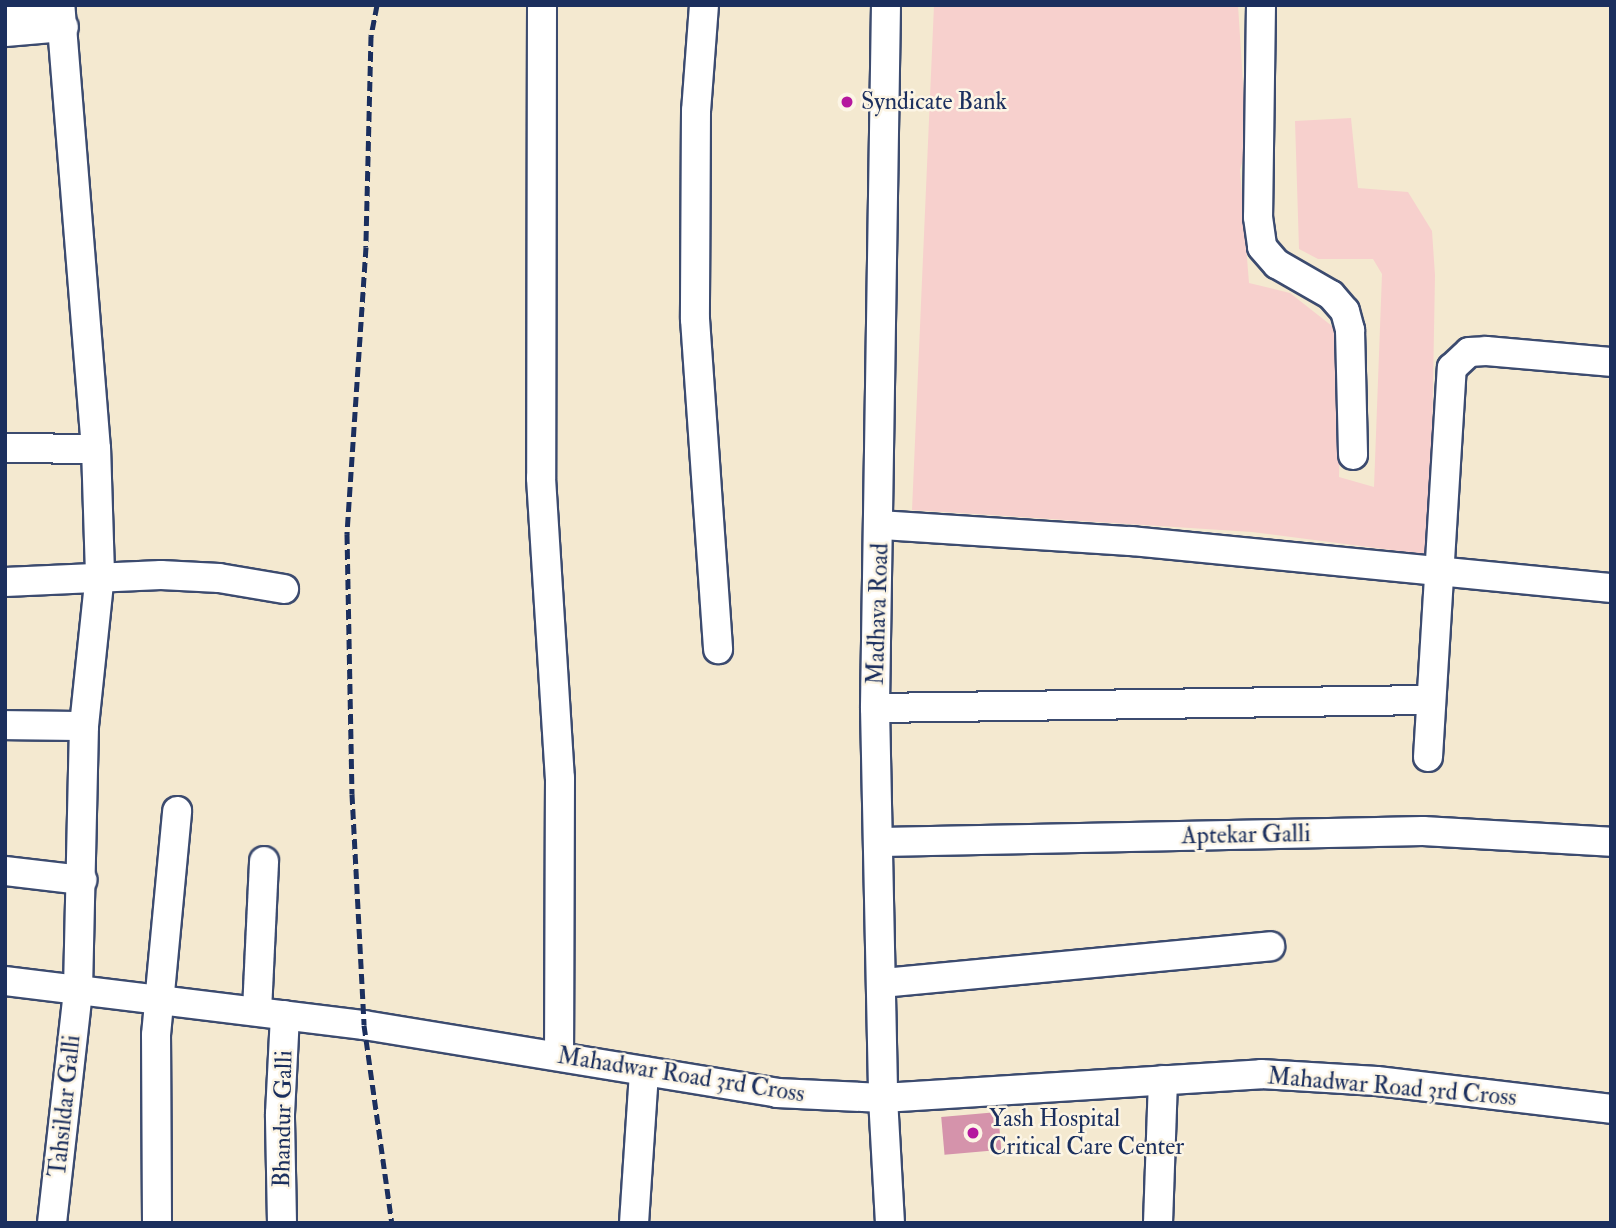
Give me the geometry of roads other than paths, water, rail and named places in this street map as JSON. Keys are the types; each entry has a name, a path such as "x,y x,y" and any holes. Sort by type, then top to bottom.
{"main road":[{"path":"5,9 59,12"}],"street":[{"path":"542,5 541,478 560,778 559,1056"},
{"path":"704,5 696,111 695,319 718,649"},
{"name":"Madhava Road","path":"886,5 881,525 875,708 881,842 883,1098 890,1223"},
{"path":"1261,5 1258,217 1262,247 1277,264 1331,295 1345,311 1350,330 1353,455"},
{"path":"5,32 59,12"},
{"name":"Tahsildar Galli","path":"52,1223 78,989 84,726 100,574 96,449 59,12"},
{"path":"1428,757 1429,700 1440,572 1452,368 1458,358 1486,351 1611,362"},
{"path":"5,449 96,449"},
{"path":"881,525 1130,541 1611,588"},
{"path":"5,582 100,574 219,578 284,589"},
{"path":"875,708 1429,700"},
{"path":"5,725 84,726"},
{"path":"157,1223 160,999 177,811"},
{"name":"Aptekar Galli","path":"881,842 1423,831 1611,842"},
{"path":"257,1011 264,861"},
{"path":"5,872 82,880"},
{"path":"882,983 1270,946"},
{"name":"Mahadwar Road 3rd Cross","path":"5,981 285,1015 559,1056 777,1093 883,1098 1261,1074 1319,1077 1611,1109"},
{"name":"Bhandur Galli","path":"282,1223 280,1114 285,1015"},
{"path":"634,1223 644,1071"},
{"path":"1158,1223 1163,1080"}],"railway":[{"path":"377,5 371,36 366,247 347,534 352,794 364,1025 392,1223"}],"place":[{"name":"Syndicate Bank","path":"847,102"},
{"name":"Yash Hospital Critical Care Center","path":"973,1133"}]}
